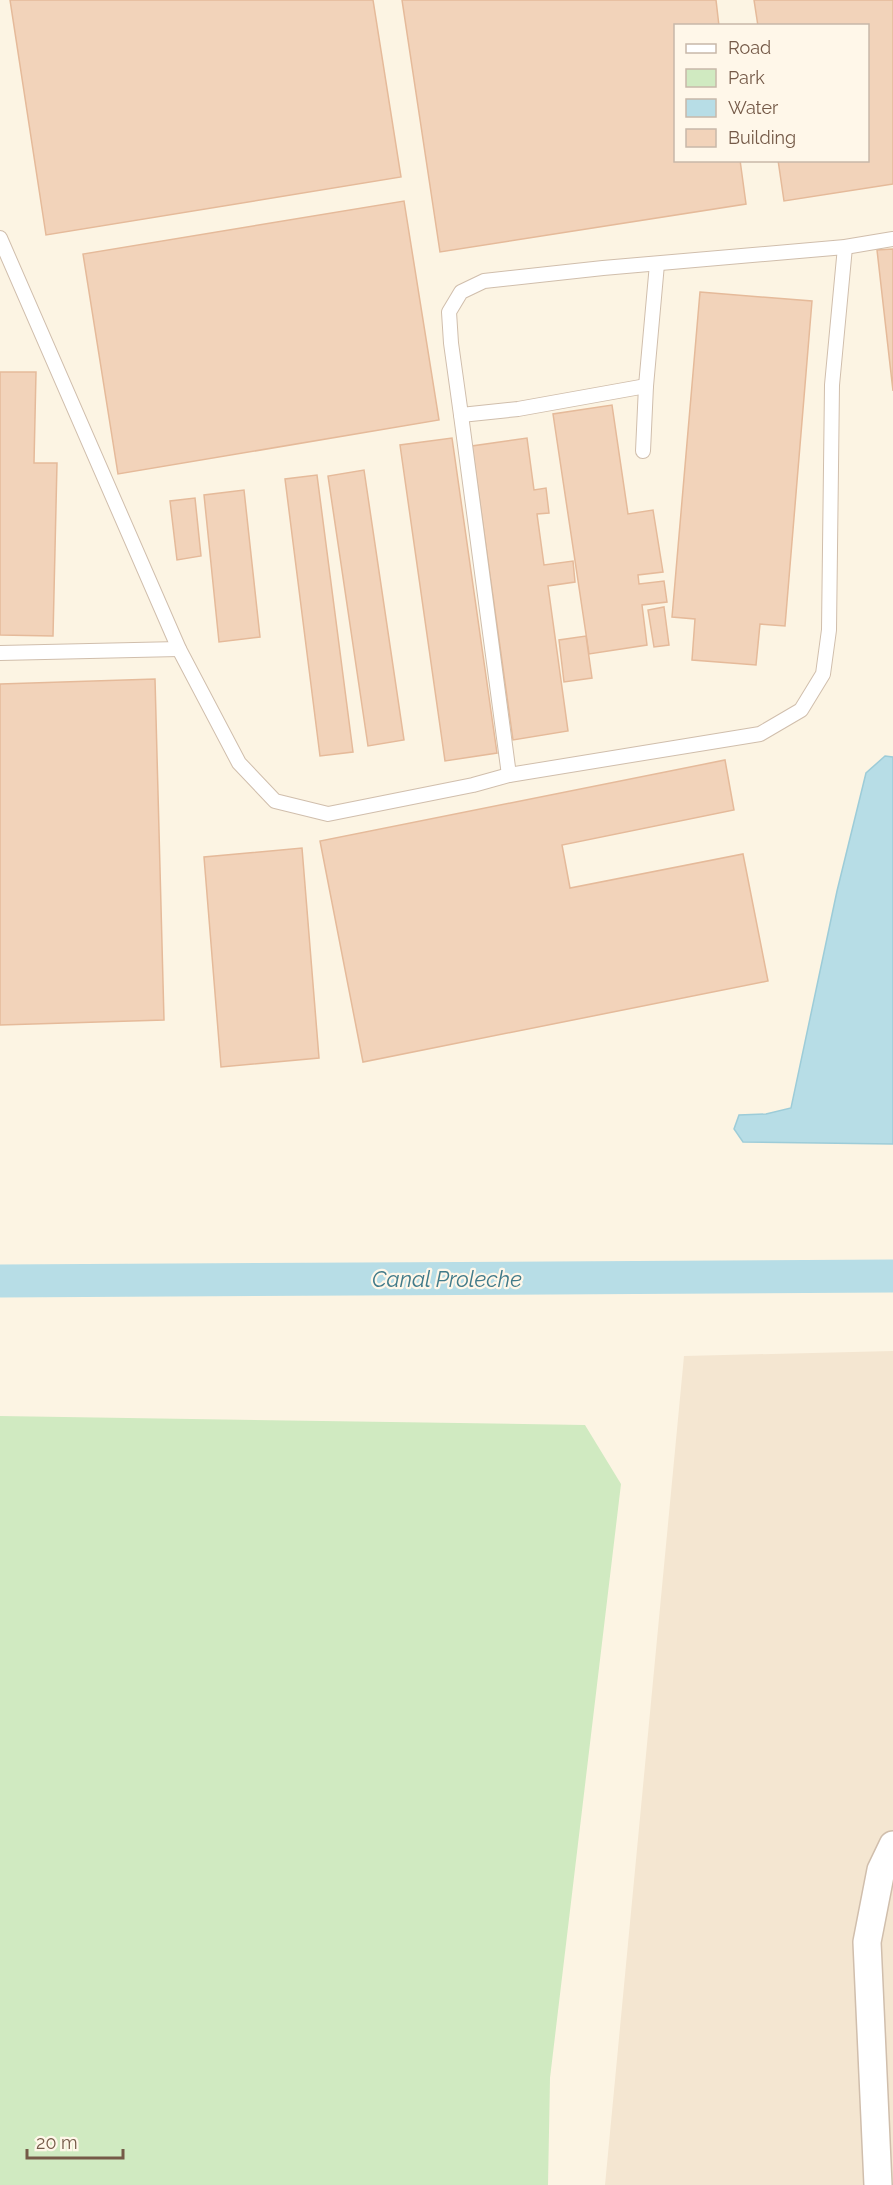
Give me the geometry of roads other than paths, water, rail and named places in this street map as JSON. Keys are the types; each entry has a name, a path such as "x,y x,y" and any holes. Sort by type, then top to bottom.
{"street":[{"path":"878,2185 867,1942 881,1870 893,1845"}],"lane":[{"path":"0,238 180,649 239,763 275,801 328,814 509,775 760,734 801,710 823,674 829,630 832,386 845,246"},
{"path":"509,775 451,343 449,312 461,292 484,281 845,246 893,239"},
{"path":"643,451 646,386 657,264"},
{"path":"461,415 518,409 646,386"},
{"path":"0,653 180,649"}],"water":[{"path":"885,756 893,757 893,1144 743,1142 734,1129 739,1115 766,1114 791,1108 837,891 866,773"}],"waterway":[{"name":"Canal Proleche","path":"0,1281 893,1276"}]}
